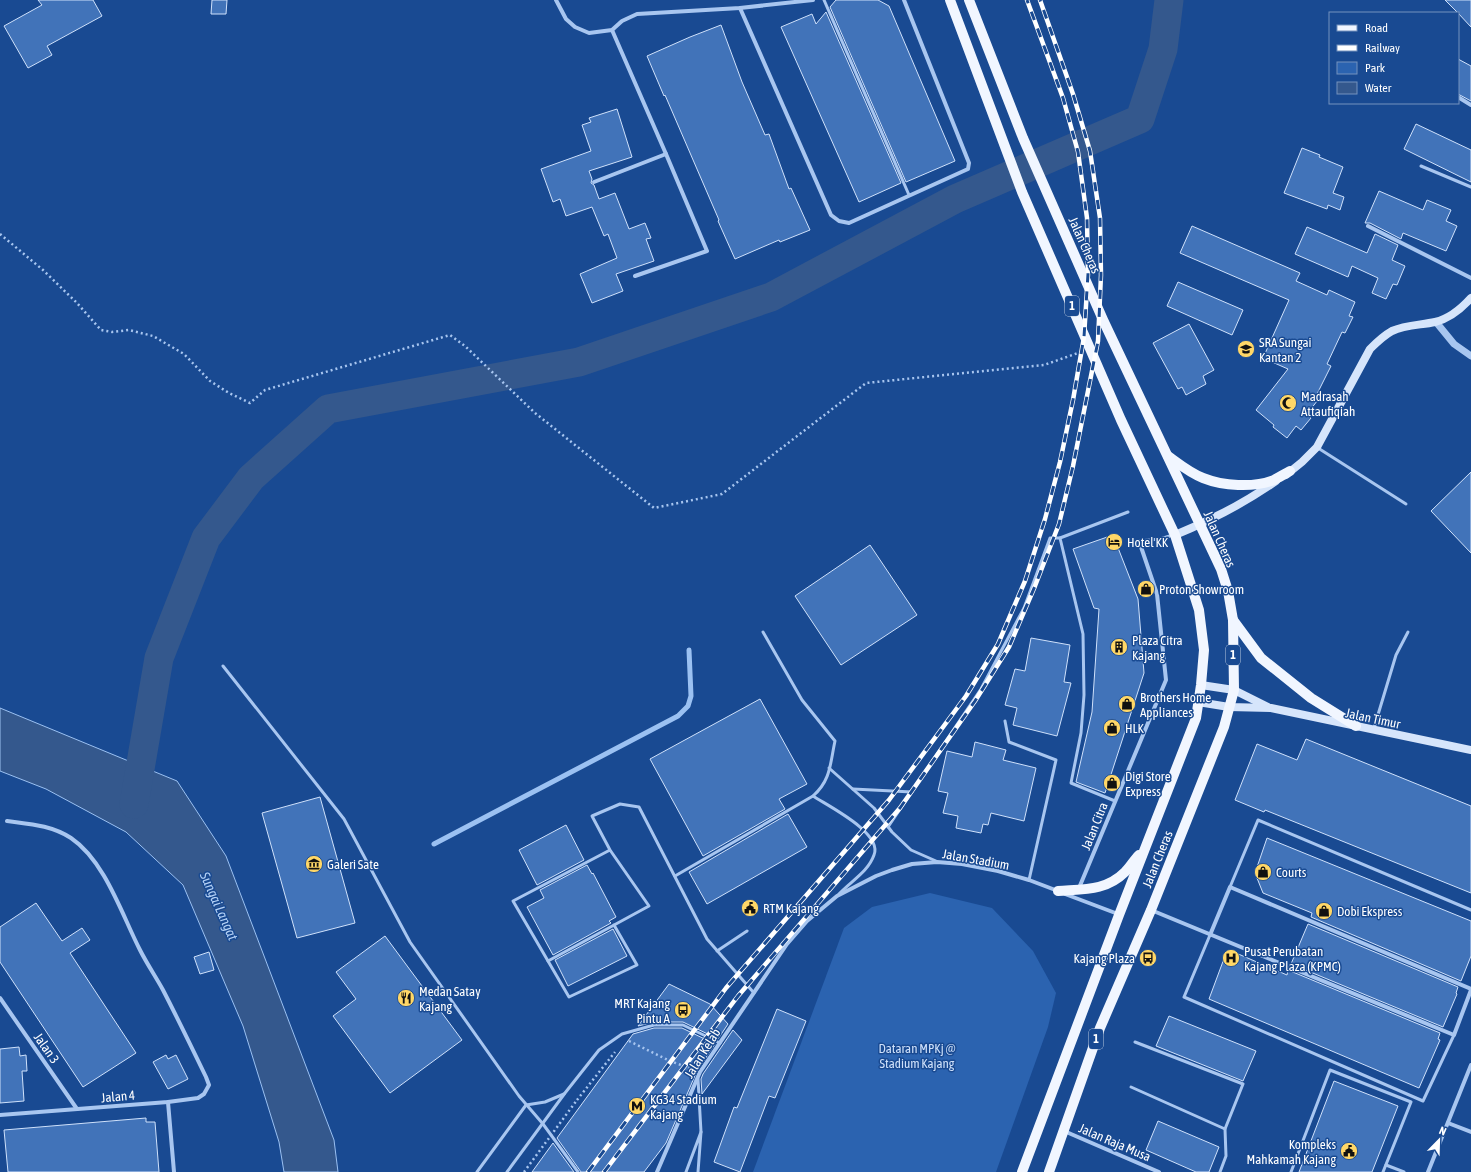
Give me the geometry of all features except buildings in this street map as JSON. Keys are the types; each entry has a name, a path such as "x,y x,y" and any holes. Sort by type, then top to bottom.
{"main road":[{"name":"Jalan Cheras","path":"950,0 1022,192 1121,420 1175,535 1199,610 1204,650 1196,718 1119,915 1022,1172"},
{"name":"Jalan Cheras","path":"972,2 1023,138 1104,322 1221,569 1228,591 1233,620 1234,690 1224,727 1151,910 1100,1028 1049,1172"},
{"path":"1175,535 1200,525 1246,502 1302,462 1317,447 1370,349 1381,338 1392,331 1436,322 1450,316 1459,310 1471,298"},
{"path":"1168,456 1202,478 1219,482 1258,484 1273,480 1290,471"},
{"path":"1233,620 1260,658 1311,698 1356,726"},
{"name":"Jalan Timur","path":"1201,685 1234,690 1271,708"},
{"name":"Jalan Timur","path":"1198,702 1229,707 1271,708 1471,750"},
{"path":"1058,891 1096,889 1112,883 1126,871 1145,848"}],"street":[{"path":"556,0 566,19 575,27 589,33 612,30 622,21 637,14 740,8 813,0"},
{"path":"740,8 831,215 839,221 849,223 968,169 969,163 904,0"},
{"path":"612,30 707,251 635,276"},
{"path":"1459,98 1471,105"},
{"path":"594,182 666,154"},
{"path":"1368,226 1471,278"},
{"path":"1436,322 1454,344 1471,356"},
{"name":"Jalan Citra","path":"1078,890 1166,680 1157,594 1139,541"},
{"name":"Jalan 4","path":"0,1115 168,1102 198,1098 204,1094 208,1085 206,1077 141,951 104,875 93,860 72,839 59,831 45,826 7,821"},
{"name":"Jalan Stadium","path":"754,993 787,944 807,921 837,896 876,876 912,864 937,862 962,864 998,871 1029,880 1119,915"},
{"path":"1151,910 1210,935 1454,1035 1471,989 1230,887 1210,935"},
{"name":"Jalan Kelab","path":"657,1172 697,1076 754,993"},
{"name":"Jalan 3","path":"0,998 77,1109"},
{"path":"1428,1172 1471,1065"},
{"path":"168,1102 174,1172"},
{"path":"1448,1123 1471,1132"},
{"name":"Jalan Raja Musa","path":"1064,1131 1159,1172"}],"lane":[{"path":"824,0 909,195"},
{"path":"1421,166 1471,187"},
{"path":"1317,447 1406,504"},
{"path":"888,827 981,689 1024,608 1050,538 1060,538 1128,512"},
{"path":"1139,541 1160,539 1175,535"},
{"path":"1060,538 1083,634 1084,695 1081,733 1071,783 1115,801"},
{"path":"675,876 813,796 818,792 827,779 835,741 802,700 763,632"},
{"path":"1373,730 1396,655 1408,632"},
{"path":"223,666 344,819 410,942 526,1105 543,1124 578,1172"},
{"path":"1005,721 1009,742 1056,760 1029,880"},
{"path":"829,768 874,808 892,832 911,850 937,862"},
{"path":"853,789 912,792"},
{"path":"813,796 859,825 873,840 875,853 870,864 837,896"},
{"path":"548,961 649,906 610,850 592,816 620,804 639,807 708,939 754,993"},
{"path":"1230,887 1258,820 1471,910"},
{"path":"610,850 513,900 569,997 637,965 614,925"},
{"path":"717,951 747,931"},
{"path":"1210,935 1184,997 1424,1101 1454,1035"},
{"path":"507,1172 565,1093 600,1050 622,1034 654,1025 683,1025 720,1043"},
{"path":"1135,1042 1243,1084 1226,1129 1226,1156 1220,1172"},
{"path":"1291,1172 1330,1070 1411,1102 1383,1172"},
{"path":"697,1076 701,1132 698,1172"},
{"path":"1131,1087 1226,1129"},
{"path":"477,1172 526,1105 545,1102 565,1093"},
{"path":"686,1172 701,1132"},
{"path":"1386,1165 1404,1172"}],"path":[{"path":"0,234 43,270 76,302 101,330 112,332 128,330 153,336 184,354 210,381 229,393 250,403 266,390 450,335 465,346 535,413 654,508 722,494 866,383 1044,365 1090,349"},
{"path":"626,1040 670,1061 700,1072"},
{"path":"524,1172 616,1050"}],"green space":[{"name":"Dataran MPKj @ Stadium Kajang","path":"930,893 992,908 1033,951 1056,993 1048,1027 996,1172 753,1172 844,928 872,907"}],"water":[{"name":"Sungai Langat","path":"0,708 177,781 226,856 334,1140 338,1172 284,1172 279,1142 243,1026 183,885 126,832 46,789 0,771"}],"waterway":[{"path":"134,804 159,658 206,538 251,478 328,409 579,362 771,297 955,199 1140,119 1163,49 1169,0"},
{"path":"434,844 678,716 688,706 691,696 689,650"}],"railway":[{"path":"588,1172 726,988 889,800 966,696 998,644 1025,581 1045,519 1060,462 1073,400 1084,337 1088,274 1087,218 1078,152 1063,98 1027,0"},
{"path":"604,1172 738,996 900,808 975,701 1009,647 1059,524 1073,466 1098,341 1101,275 1100,218 1090,151 1073,94 1040,0"}],"place":[{"name":"SRA Sungai Kantan 2","path":"1246,349"},
{"name":"Madrasah Attaufiqiah","path":"1288,403"},
{"name":"Hotel KK","path":"1114,542"},
{"name":"Proton Showroom","path":"1146,589"},
{"name":"Plaza Citra Kajang","path":"1119,647"},
{"name":"Brothers Home Appliances","path":"1127,704"},
{"name":"HLK","path":"1112,728"},
{"name":"Digi Store Express","path":"1112,783"},
{"name":"Galeri Sate","path":"314,864"},
{"name":"Courts","path":"1263,872"},
{"name":"RTM Kajang","path":"750,908"},
{"name":"Dobi Ekspress","path":"1324,911"},
{"name":"Kajang Plaza","path":"1148,958"},
{"name":"Pusat Perubatan Kajang Plaza (KPMC)","path":"1231,958"},
{"name":"Medan Satay Kajang","path":"406,998"},
{"name":"MRT Kajang Pintu A","path":"683,1010"},
{"name":"KG34 Stadium Kajang","path":"637,1106"},
{"name":"Kompleks Mahkamah Kajang","path":"1349,1151"}]}
